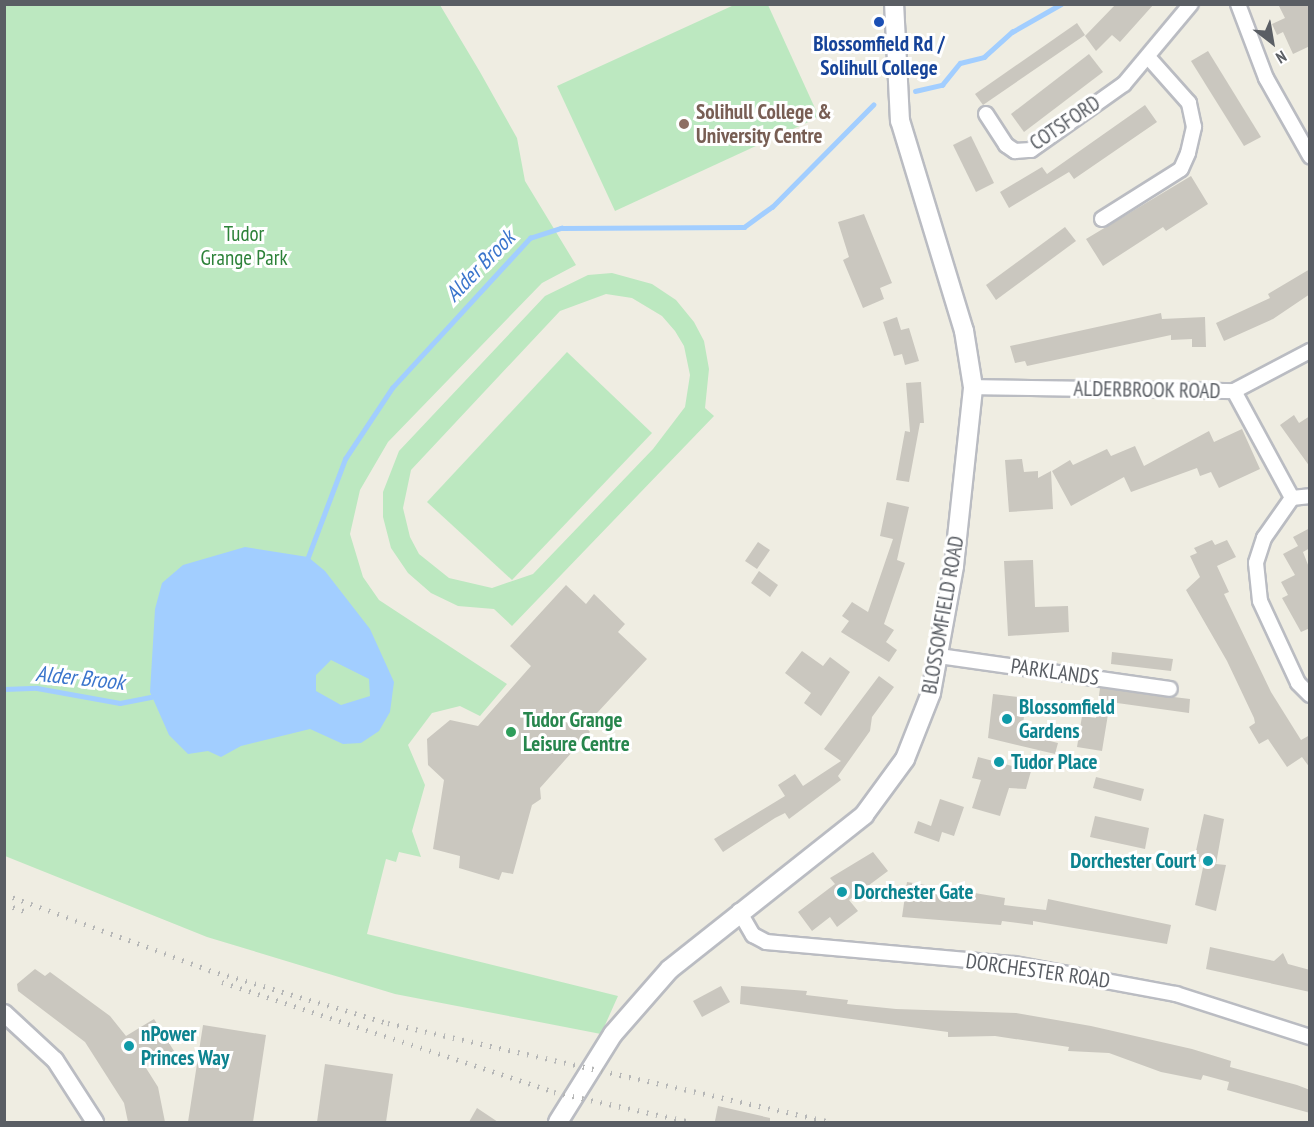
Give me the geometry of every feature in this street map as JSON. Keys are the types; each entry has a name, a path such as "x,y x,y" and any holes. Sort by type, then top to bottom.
{"main road":[{"name":"BLOSSOMFIELD ROAD","path":"558,1122 624,1018 689,950 837,839 886,790 916,738 939,656 974,415 974,387 964,331 900,121 894,4"}],"street":[{"name":"COTSFORD","path":"986,114 1006,144 1016,151 1031,150 1124,84 1191,4"},
{"path":"1238,4 1266,78 1310,156"},
{"path":"1102,219 1181,169 1188,153 1194,127 1189,103 1162,70 1148,57"},
{"name":"ALDERBROOK ROAD","path":"974,387 1234,391 1310,351"},
{"path":"1234,391 1292,498"},
{"path":"1310,496 1292,498 1264,538 1256,563 1260,601 1298,683 1310,695"},
{"name":"PARKLANDS","path":"939,656 1170,688"},
{"name":"DORCHESTER ROAD","path":"739,911 753,935 766,942 1014,964 1176,994 1310,1037"},
{"path":"4,1013 55,1060 95,1122"}],"green space":[{"name":"Tudor Grange Park","path":"4,5 440,5 480,72 517,138 525,181 576,265 542,283 388,442 360,490 350,534 363,577 379,600 507,684 480,716 460,706 432,713 408,745 425,785 412,831 421,857 399,852 396,862 386,859 367,934 618,996 601,1034 395,994 207,937 5,856"},
{"path":"734,5 768,5 819,117 615,211 557,86"},
{"path":"612,273 652,284 676,300 694,322 704,341 709,369 705,408 714,416 512,626 494,609 458,606 431,593 408,573 391,548 383,517 383,492 399,451 545,296 588,275","holes":["606,294 632,298 662,316 684,346 690,375 685,407 653,449 533,574 492,588 449,578 419,554 410,537 403,508 411,470 560,311"]},
{"path":"567,352 652,433 512,580 427,502"}],"water":[{"path":"245,547 308,557 325,571 370,629 394,682 390,712 379,731 361,743 343,744 310,729 241,746 221,757 208,751 188,754 169,735 150,692 155,609 162,583 183,565","holes":["331,660 369,679 370,696 341,705 316,691 316,675"]}],"building":[{"path":"1116,4 1154,4 1120,42 1112,35 1096,51 1085,36"},
{"path":"1278,4 1310,4 1310,46 1293,54 1283,32 1277,35 1272,24 1285,18"},
{"path":"1077,23 1085,35 983,105 975,94"},
{"path":"1208,51 1261,137 1244,146 1191,61"},
{"path":"1089,54 1103,72 1024,132 1011,114"},
{"path":"1145,105 1157,122 1074,179 1069,172 1009,208 1000,192 1042,167 1047,174"},
{"path":"971,136 994,183 976,192 953,145"},
{"path":"1191,176 1208,204 1166,231 1163,227 1103,266 1086,239"},
{"path":"864,214 892,283 880,288 884,299 863,308 843,260 849,257 838,222"},
{"path":"1065,227 1076,241 996,300 986,285"},
{"path":"1310,269 1310,294 1273,319 1224,341 1216,323 1270,298 1268,294"},
{"path":"1161,313 1162,319 1205,317 1206,347 1192,347 1192,339 1171,340 1171,335 1027,366 1025,361 1015,363 1010,346"},
{"path":"897,317 901,330 909,328 919,361 905,365 902,354 894,356 883,322"},
{"path":"921,382 924,423 920,423 909,482 896,480 905,431 910,432 906,383"},
{"path":"1294,415 1299,423 1310,416 1310,467 1280,425"},
{"path":"1242,429 1260,469 1219,488 1211,472 1200,476 1197,468 1131,492 1124,477 1071,506 1052,471 1070,460 1073,465 1107,449 1111,456 1135,446 1144,466 1209,431 1214,442"},
{"path":"1022,459 1024,472 1038,471 1038,478 1051,471 1053,509 1009,512 1005,460"},
{"path":"887,502 909,507 897,560 905,563 884,624 894,630 886,642 897,650 889,662 841,632 849,621 842,616 852,602 868,612 893,539 880,536"},
{"path":"1310,528 1310,548 1303,552 1310,570 1310,628 1301,632 1282,598 1288,595 1281,582 1295,575 1283,554 1298,546 1293,537"},
{"path":"1212,540 1215,545 1227,540 1236,557 1217,566 1229,592 1224,594 1271,692 1301,740 1310,735 1310,768 1302,757 1287,767 1268,739 1259,744 1249,727 1255,723 1254,718 1227,661 1186,590 1200,577 1190,556 1197,553 1194,548"},
{"path":"758,542 770,550 757,569 745,561"},
{"path":"1033,560 1035,607 1068,606 1069,632 1008,636 1004,561"},
{"path":"759,571 778,585 770,597 751,583"},
{"name":"Tudor Grange Leisure Centre","path":"566,585 586,604 594,594 625,624 618,632 647,659 585,726 590,732 540,788 541,799 532,805 513,874 502,872 499,880 459,868 460,856 433,849 444,780 428,765 427,739 450,720 478,726 531,666 510,646"},
{"path":"802,651 823,666 830,657 850,672 821,716 804,703 811,693 785,673"},
{"path":"1112,652 1173,659 1171,671 1111,664"},
{"path":"879,676 894,687 872,717 870,731 838,776 841,780 789,819 785,813 775,818 723,852 714,839 785,796 778,785 795,774 803,786 841,761 824,749"},
{"path":"1100,688 1190,699 1189,713 1110,702 1102,751 1077,747 1082,716 1096,718"},
{"name":"Blossomfield Gardens","path":"993,694 1026,698 1022,734 1058,743 1055,754 988,738"},
{"path":"978,757 1031,771 1026,789 1009,788 1000,816 972,808 981,780 972,778"},
{"path":"1096,777 1144,789 1141,801 1093,788"},
{"path":"940,799 964,807 954,836 942,832 939,842 914,833 918,821 931,826"},
{"name":"Dorchester Court","path":"1204,814 1224,819 1216,864 1226,865 1216,911 1195,905 1204,863 1194,860"},
{"path":"1095,816 1149,828 1145,849 1090,837"},
{"name":"Dorchester Gate","path":"873,852 888,871 849,900 858,911 837,927 830,917 812,931 798,912 835,884 830,878"},
{"path":"907,882 1005,898 1004,905 1046,910 1048,899 1171,925 1167,944 1033,921 1033,925 1002,921 1001,925 902,917"},
{"path":"1210,947 1274,961 1283,953 1288,964 1310,970 1310,992 1206,969"},
{"name":"nPower Princes Way","path":"35,969 45,976 50,972 110,1016 126,1036 154,1019 174,1051 146,1068 158,1087 165,1122 128,1122 124,1103 85,1042 18,991 17,984"},
{"path":"721,986 730,1002 702,1017 693,1001"},
{"path":"741,986 807,991 806,995 848,1000 847,1004 896,1009 1016,1013 1091,1026 1192,1049 1231,1061 1230,1067 1310,1090 1310,1113 1227,1090 1229,1082 1203,1075 1201,1080 1161,1072 1109,1053 1068,1051 1069,1047 995,1036 948,1037 948,1032 740,1004"},
{"path":"203,1025 266,1035 253,1122 188,1122"},
{"path":"325,1064 393,1074 386,1122 317,1122"},
{"path":"718,1106 770,1118 770,1122 715,1121"},
{"path":"477,1108 498,1122 469,1122"}],"waterway":[{"name":"Alder Brook","path":"915,91 942,85 960,63 984,57 1012,32 1061,4"},
{"name":"Alder Brook","path":"308,557 345,459 392,388 530,238 561,228 744,227 772,207 873,105"},
{"name":"Alder Brook","path":"4,689 37,688 120,703 151,697"}],"railway":[{"path":"4,894 209,970 388,1023 831,1122"},
{"path":"4,904 27,912"},
{"path":"222,982 554,1092 691,1122"}],"place":[{"name":"Blossomfield Rd / Solihull College","path":"879,22"},
{"name":"Solihull College & University Centre","path":"684,124"},
{"name":"Blossomfield Gardens","path":"1007,719"},
{"name":"Tudor Grange Leisure Centre","path":"511,732"},
{"name":"Tudor Place","path":"999,762"},
{"name":"Dorchester Court","path":"1208,861"},
{"name":"Dorchester Gate","path":"842,892"},
{"name":"nPower Princes Way","path":"129,1046"}]}
